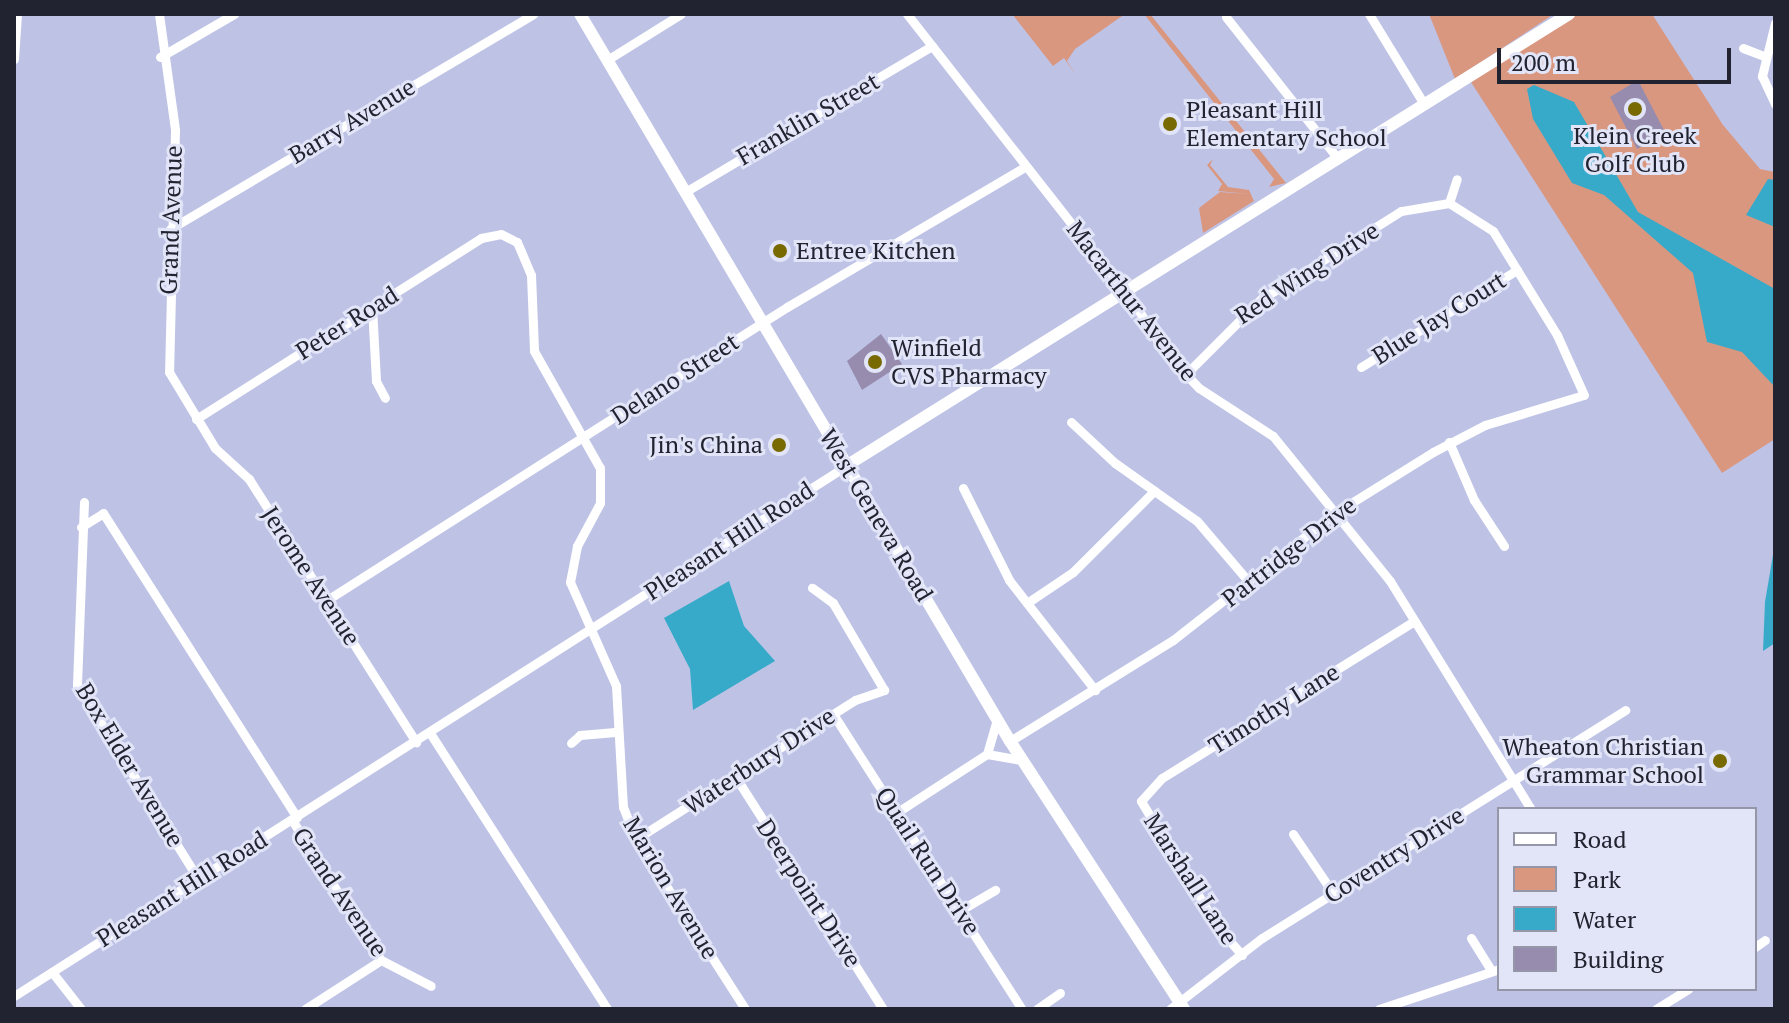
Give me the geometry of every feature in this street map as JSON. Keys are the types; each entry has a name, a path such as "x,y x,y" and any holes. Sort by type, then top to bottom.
{"main road":[{"name":"West Geneva Road","path":"580,14 1010,741 1178,1007"},
{"name":"Pleasant Hill Road","path":"846,466 1569,14"}],"street":[{"path":"14,59 17,14"},
{"name":"Grand Avenue","path":"159,14 160,57 175,130 165,359 196,419"},
{"path":"160,57 234,14"},
{"name":"Barry Avenue","path":"170,229 533,14"},
{"path":"607,60 681,14"},
{"name":"Macarthur Avenue","path":"907,14 1185,375 1264,428 1335,513 1413,622 1530,807"},
{"path":"1369,14 1424,104"},
{"path":"1226,17 1338,159"},
{"path":"1775,23 1764,56 1762,76 1775,104"},
{"name":"Franklin Street","path":"685,192 932,46"},
{"path":"1743,48 1764,56"},
{"name":"Delano Street","path":"327,600 763,323 1026,166"},
{"path":"1457,179 1449,203 1484,221 1517,270"},
{"name":"Red Wing Drive","path":"1185,375 1261,299 1401,211 1449,203"},
{"name":"Peter Road","path":"196,419 481,238 501,234"},
{"name":"Marion Avenue","path":"501,234 521,247 530,268 534,351 586,436 604,487 577,546 570,582 590,631 614,677 618,785 636,839 745,1009"},
{"name":"Blue Jay Court","path":"1361,367 1517,270"},
{"name":"Partridge Drive","path":"1010,741 1095,690 1249,582 1335,513 1449,442 1512,415 1584,395 1567,353 1517,270"},
{"path":"372,307 376,381 385,398"},
{"name":"Jerome Avenue","path":"196,419 217,451 249,479 416,742"},
{"path":"1071,422 1205,529 1249,582"},
{"path":"1449,442 1474,500 1504,546"},
{"name":"Pleasant Hill Road","path":"14,996 846,466"},
{"path":"963,488 998,561 1095,690"},
{"path":"1027,603 1073,572 1154,491"},
{"name":"Box Elder Avenue","path":"84,502 77,685 198,879"},
{"name":"Grand Avenue","path":"81,527 103,513 381,960 431,986"},
{"name":"Waterbury Drive","path":"636,839 833,714 884,690 833,603 812,588"},
{"name":"Timothy Lane","path":"1141,801 1162,778 1413,622"},
{"name":"Coventry Drive","path":"1178,1007 1242,955 1333,893 1625,710"},
{"name":"Quail Run Drive","path":"833,714 1022,1009"},
{"path":"896,813 987,754 997,719"},
{"path":"571,743 580,735 618,732"},
{"path":"430,733 607,1009"},
{"path":"987,754 1022,760"},
{"name":"Deerpoint Drive","path":"735,776 883,1009"},
{"name":"Marshall Lane","path":"1141,801 1219,929 1242,955"},
{"path":"1293,834 1333,893"},
{"path":"959,911 995,890"},
{"path":"1379,1009 1416,1004 1495,970 1471,938"},
{"path":"1757,946 1765,940"},
{"path":"305,1009 381,960"},
{"path":"52,972 81,1009"},
{"path":"1656,1009 1682,991"},
{"path":"1037,1009 1060,993"}],"green space":[{"path":"1012,14 1125,14 1075,49 1067,61 1076,75 1064,58 1053,66"},
{"path":"1144,14 1150,14 1286,183 1269,187 1274,179"},
{"path":"1429,14 1554,14 1455,79"},
{"path":"1573,14 1652,14 1723,125 1760,169 1775,172 1775,439 1722,473 1469,79"},
{"path":"1213,159 1210,165 1228,187 1249,190 1254,201 1203,233 1199,208 1220,192 1249,194 1218,191 1222,184 1207,165"}],"water":[{"path":"1534,85 1574,102 1638,212 1775,289 1775,387 1742,352 1707,342 1693,273 1604,195 1572,183 1533,119 1527,89"},
{"path":"1768,179 1775,180 1775,227 1746,215"},
{"path":"1775,543 1775,643 1763,651 1765,602"},
{"path":"729,581 744,626 775,661 693,710 690,669 664,618"}],"building":[{"name":"Klein Creek Golf Club","path":"1638,80 1666,134 1637,149 1610,97"},
{"name":"Winfield CVS Pharmacy","path":"881,334 902,364 862,390 847,361"}],"place":[{"name":"Klein Creek Golf Club","path":"1635,109"},
{"name":"Pleasant Hill Elementary School","path":"1170,124"},
{"name":"Entree Kitchen","path":"780,251"},
{"name":"Winfield CVS Pharmacy","path":"875,362"},
{"name":"Jin's China","path":"779,445"},
{"name":"Wheaton Christian Grammar School","path":"1720,761"}]}
